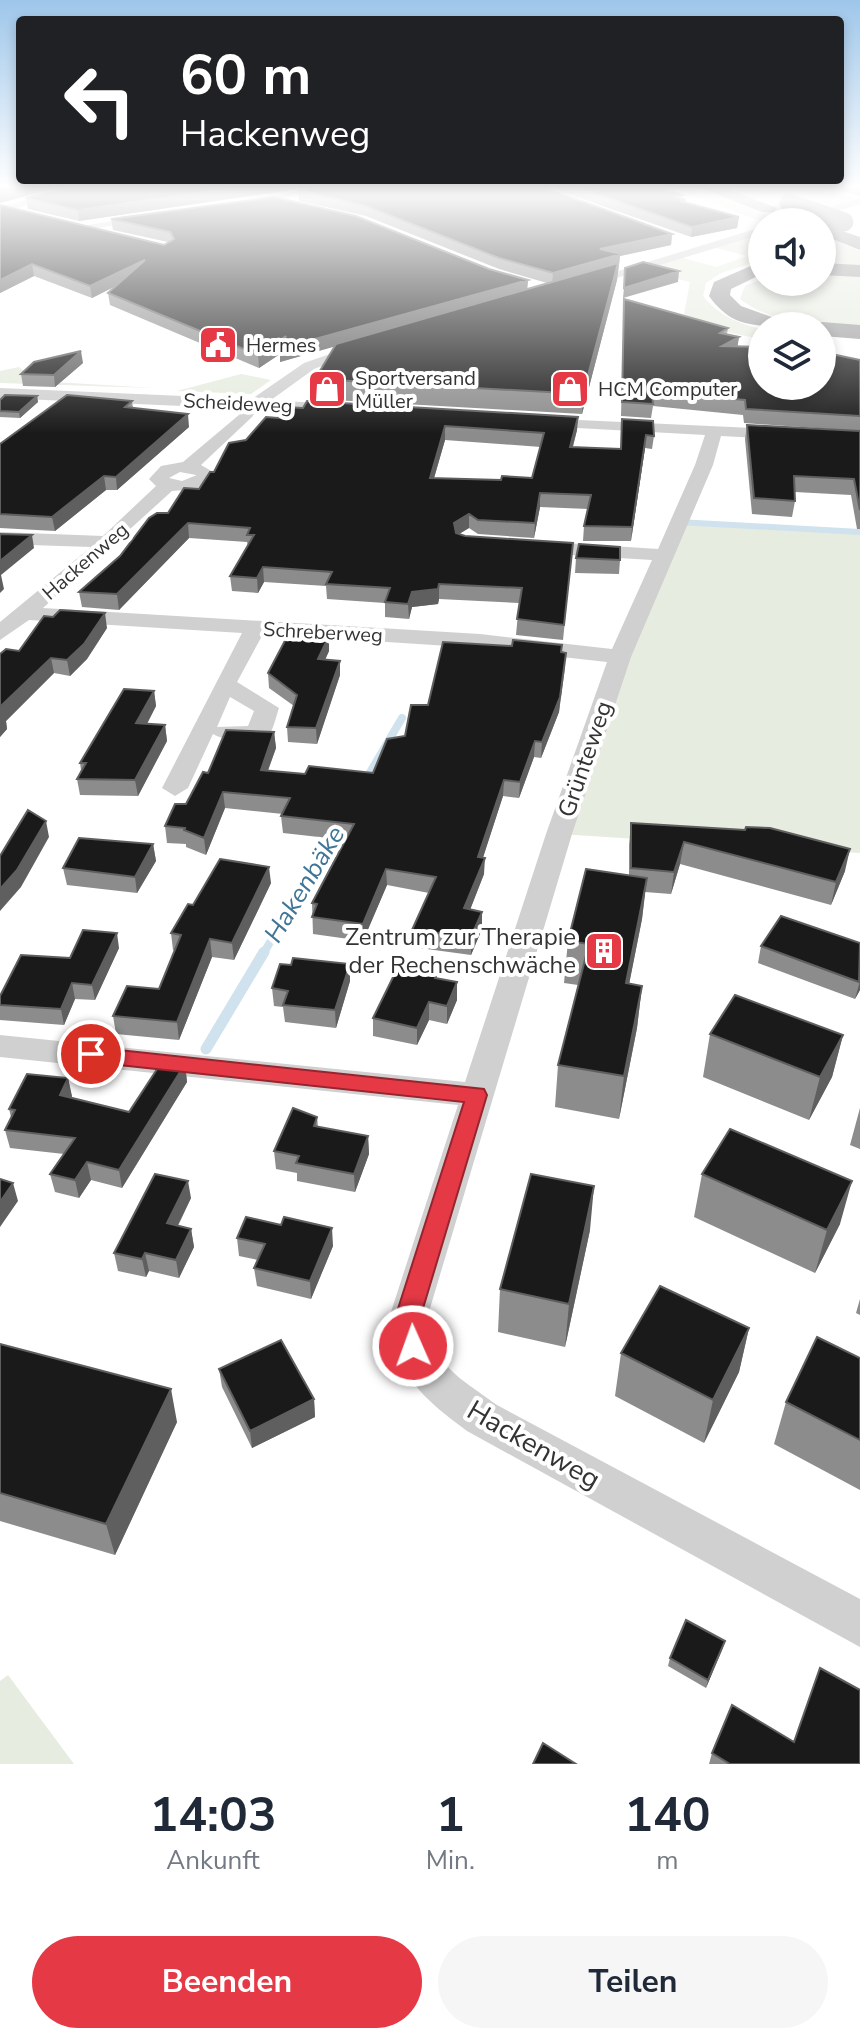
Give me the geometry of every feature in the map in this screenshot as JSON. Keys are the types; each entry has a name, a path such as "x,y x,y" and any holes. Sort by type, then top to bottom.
{"highway":[{"path":"836,270 860,271"},
{"path":"748,272 721,286 719,296 733,311 748,315"},
{"path":"748,282 735,288 736,302 751,312"},
{"path":"836,333 860,334"}],"street":[{"path":"566,288 629,269"},
{"name":"Hackenweg","path":"0,633 108,542 168,485 158,479 162,473 188,467 251,408 309,366 379,343"},
{"name":"Scheideweg","path":"0,393 251,408 365,410"},
{"path":"520,419 860,438"},
{"name":"Grünteweg","path":"477,1095 620,657 704,465 714,431"},
{"path":"0,538 108,542"},
{"path":"511,545 663,555"},
{"name":"Schreberweg","path":"26,613 480,641 620,657"},
{"path":"175,788 255,628"},
{"path":"203,731 257,734 267,708 225,685"},
{"path":"0,1046 477,1095"},
{"name":"Hackenweg","path":"477,1095 409,1315 413,1346 422,1366 443,1389 482,1418 860,1624"}],"shaded area":[{"path":"641,269 733,269 706,283 703,296 730,318 748,325 748,336 730,333 684,314 690,282"},
{"path":"836,273 860,274 860,327 836,326 836,312 763,312 740,299 748,285 748,296 836,296"},
{"path":"19,367 37,381 154,388 0,383 0,371"},
{"path":"241,374 271,380 251,394 177,391"},
{"path":"678,522 860,532 860,853 559,834"},
{"path":"8,1675 74,1764 0,1764 0,1681"}],"building":[{"path":"0,269 21,269 0,280"},
{"path":"46,269 125,269 90,286"},
{"path":"135,269 490,269 528,280 279,349 286,336 258,355 108,293"},
{"path":"540,269 566,269 553,273"},
{"path":"596,269 616,269 583,394 315,379 336,344"},
{"path":"625,269 679,271 624,288"},
{"path":"624,299 728,328 720,333 739,337 722,346 748,347 748,400 836,400 836,355 860,360 860,416 746,409 745,400 652,392 653,404 622,402"},
{"path":"81,351 54,375 21,374 34,362"},
{"path":"5,395 37,396 19,412 0,411 0,400"},
{"path":"67,395 132,401 125,407 188,414 116,477 104,476 52,517 0,514 0,444"},
{"path":"307,401 578,417 570,447 621,449 622,419 653,421 654,436 646,435 632,527 584,526 591,495 540,493 535,523 478,520 469,514 454,523 456,533 465,536 573,543 564,625 517,619 522,588 439,584 438,589 412,592 408,604 385,602 390,588 326,584 332,572 263,567 257,578 230,576 254,535 247,535 250,528 188,523 117,594 79,592 120,556 149,518 157,513 168,513 184,488 199,489 210,472 214,472 229,443 246,440 266,417 279,418 287,407 303,408","holes":["445,426 544,433 532,478 430,478"]},
{"path":"747,425 860,431 860,510 854,479 794,476 795,501 754,498"},
{"path":"0,534 32,535 0,561"},
{"path":"579,544 620,547 620,560 576,558"},
{"path":"60,610 105,613 84,644 67,660 51,658 0,707 0,654 6,649 19,651 44,616 53,617"},
{"path":"289,633 329,636 318,659 340,661 316,728 287,727 297,695 268,673"},
{"path":"513,640 562,645 561,652 566,653 560,697 542,742 535,741 520,782 504,780 478,857 485,858 464,908 482,912 471,937 412,930 436,877 386,869 363,924 312,917 317,904 312,903 354,824 281,816 290,798 223,792 204,838 185,828 165,826 175,804 186,804 203,772 208,773 226,730 274,732 261,770 305,774 309,766 373,773 387,739 405,736 411,705 428,705 443,642 512,646"},
{"path":"124,689 154,691 136,723 165,725 135,780 77,779 86,763 80,763"},
{"path":"28,810 46,821 17,870 0,889 0,856"},
{"path":"631,823 745,830 746,827 770,828 850,849 836,882 684,842 674,872 631,868"},
{"path":"79,838 153,844 135,877 63,868"},
{"path":"220,859 269,867 232,943 210,939 177,1022 113,1016 127,986 159,989 181,935 171,933 188,904 193,905"},
{"path":"586,869 647,878 626,983 642,986 624,1076 558,1065 589,944 568,941"},
{"path":"781,916 860,943 859,982 761,946"},
{"path":"83,930 117,933 92,985 72,983 61,1009 0,1005 0,996 21,955 70,958"},
{"path":"293,958 350,964 335,1010 283,1005 288,991 272,988 280,964 291,965"},
{"path":"397,969 437,973 435,978 457,982 447,1006 429,1002 417,1028 373,1018"},
{"path":"735,995 843,1035 820,1077 710,1034"},
{"path":"163,1060 185,1064 119,1170 87,1162 75,1180 50,1174 75,1138 5,1130 15,1110 9,1109 27,1074 68,1078 60,1095 129,1112"},
{"path":"293,1108 317,1117 314,1126 368,1136 354,1174 296,1163 299,1156 274,1151"},
{"path":"730,1129 852,1181 827,1230 702,1174"},
{"path":"155,1174 188,1181 167,1223 191,1229 176,1260 145,1253 142,1259 114,1253"},
{"path":"531,1174 594,1186 569,1304 500,1289"},
{"path":"0,1179 13,1183 0,1202"},
{"path":"246,1217 281,1225 284,1217 332,1228 310,1281 254,1268 265,1244 237,1238"},
{"path":"660,1286 749,1328 713,1400 621,1353"},
{"path":"817,1337 860,1358 860,1440 786,1402"},
{"path":"281,1340 314,1399 250,1431 219,1369"},
{"path":"0,1344 171,1389 106,1524 0,1493"},
{"path":"686,1620 725,1641 708,1680 670,1658"},
{"path":"820,1668 860,1690 860,1764 730,1764 712,1753 732,1705 794,1742"},
{"path":"543,1743 576,1764 533,1764"}],"waterway":[{"path":"678,522 860,532"},
{"name":"Hakenbäke","path":"365,781 402,718"},
{"name":"Hakenbäke","path":"263,954 338,829"},
{"name":"Hakenbäke","path":"206,1049 264,952"}],"place":[{"name":"Hermes","path":"218,345"},
{"name":"Sportversand Müller","path":"327,389"},
{"name":"HCM Computer","path":"570,389"},
{"name":"Zentrum zur Therapie der Rechenschwäche","path":"604,951"}],"route":[{"path":"91,1054 477,1095 436,1219 409,1315 413,1346"}]}
